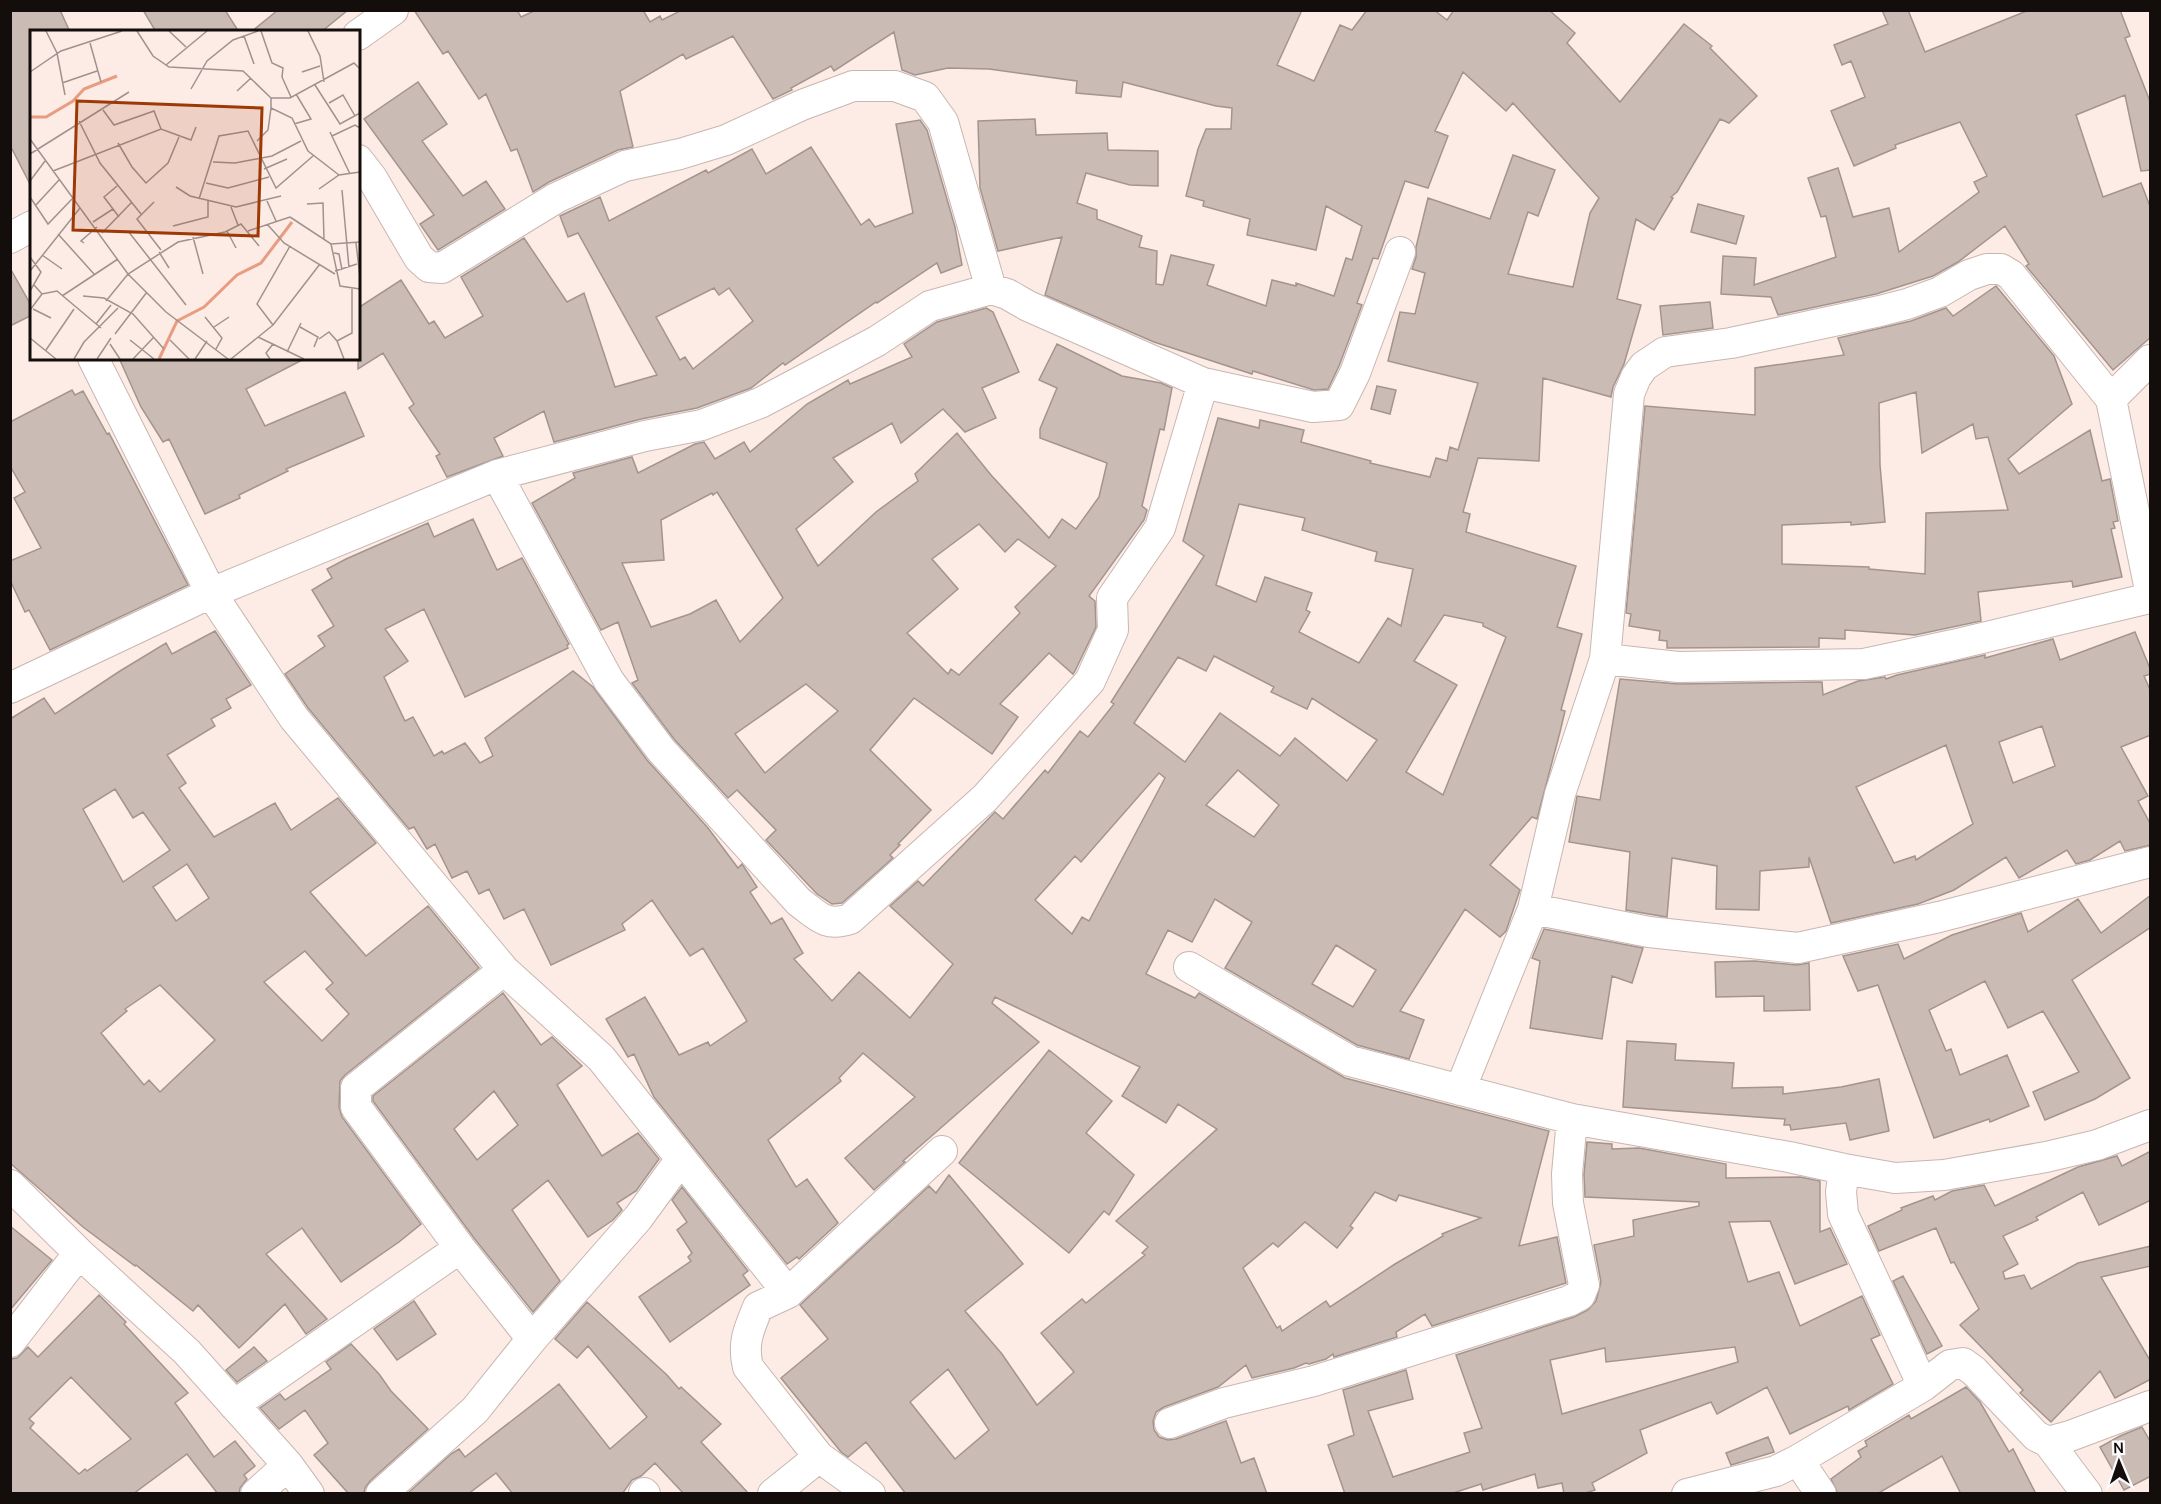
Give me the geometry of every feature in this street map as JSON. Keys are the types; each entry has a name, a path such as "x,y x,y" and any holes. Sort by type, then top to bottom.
{"street":[{"path":"360,34 393,10"},
{"path":"360,163 372,178 419,258 429,267 442,268 556,198 625,166 680,154 726,140 802,105 853,86 895,86 925,97 943,122 991,289"},
{"path":"10,688 211,593 497,475 645,436 702,425 750,407 877,341 930,306 991,289 1008,294 1028,306 1203,383 1313,407 1339,405 1355,373 1400,252"},
{"path":"1460,1090 1533,909 1560,794 1605,659 1629,394 1636,376 1644,366 1665,352 1731,343 1907,304 1940,292 1969,275 2001,269 2011,275 2111,399 2151,590"},
{"path":"94,360 211,593 294,718 504,970 601,1058 788,1293"},
{"path":"2111,399 2151,360"},
{"path":"497,475 609,681 655,741 799,902 824,921 837,923 850,919 986,798 1090,681 1113,630 1112,598 1160,528 1203,383"},
{"path":"1605,659 1678,667 1864,664 2151,598"},
{"path":"1533,909 1648,932 1798,948 1962,911 2151,862"},
{"path":"1189,967 1350,1061 1572,1119 1895,1178 1944,1175 2046,1157 2097,1145 2151,1125"},
{"path":"504,970 356,1088 356,1107 460,1248 532,1339"},
{"path":"1170,1423 1213,1406 1314,1381 1569,1301 1580,1295 1584,1286 1568,1203 1567,1174 1572,1119"},
{"path":"870,1494 819,1457 748,1367 744,1350 748,1331 758,1307 788,1293 942,1151"},
{"path":"381,1494 475,1410 532,1339 638,1218 681,1159"},
{"path":"1844,1169 1841,1191 1843,1214 1923,1386"},
{"path":"10,1185 79,1253 187,1352 288,1465 309,1494"},
{"path":"234,1405 460,1248"},
{"path":"10,1342 79,1253"},
{"path":"1686,1494 1776,1471 1923,1386 1950,1365 1963,1363 1974,1371 2036,1436 2048,1442 2087,1494"},
{"path":"2048,1442 2151,1406"},
{"path":"773,1494 819,1457"},
{"path":"1798,1460 1821,1494"},
{"path":"256,1494 288,1465"}],"building":[{"path":"10,10 60,10 69,30 30,30 30,184 10,145"},
{"path":"143,10 225,10 238,30 155,30"},
{"path":"278,10 348,10 323,30 253,30"},
{"path":"414,10 517,10 521,17 536,10 643,10 650,22 660,16 662,20 682,10 1302,10 1277,65 1314,81 1340,25 1352,30 1367,10 1434,10 1447,20 1454,10 1549,10 1575,33 1567,43 1620,102 1684,24 1712,46 1710,48 1757,96 1729,123 1720,119 1677,192 1671,197 1673,198 1654,230 1636,219 1617,299 1641,305 1624,364 1613,387 1611,397 1543,378 1539,461 1478,458 1463,512 1470,514 1466,532 1576,566 1557,627 1582,634 1561,710 1565,711 1537,819 1532,817 1490,865 1520,890 1506,931 1500,937 1465,909 1400,1011 1424,1020 1409,1059 1357,1045 1225,968 1252,922 1215,899 1192,942 1168,930 1146,974 1195,998 1199,993 1345,1078 1549,1131 1519,1246 1557,1237 1566,1283 1432,1326 1425,1314 1396,1332 1397,1337 1334,1357 1333,1354 1326,1359 1294,1368 1252,1378 1246,1365 1218,1387 1156,1412 1153,1421 1154,1430 1159,1437 1168,1440 1226,1421 1241,1463 1254,1458 1267,1494 906,1494 866,1442 848,1457 841,1452 781,1378 828,1339 800,1305 929,1186 936,1193 949,1175 1023,1264 965,1311 1002,1354 1037,1405 1074,1372 1041,1333 1082,1299 1086,1303 1145,1255 1142,1253 1148,1247 1116,1221 1217,1129 1178,1104 1166,1123 1122,1096 1140,1067 995,997 992,1003 1039,1042 903,1161 905,1162 874,1190 845,1158 915,1097 863,1053 839,1078 841,1081 768,1140 796,1187 807,1179 838,1223 799,1259 797,1257 787,1264 654,1097 634,1054 628,1057 606,1019 645,997 679,1055 708,1042 710,1046 747,1021 703,948 690,956 652,900 622,924 625,930 551,965 524,909 504,919 489,889 479,894 467,871 452,878 435,844 427,849 414,827 409,829 308,708 285,674 325,646 318,636 334,626 312,590 332,578 327,569 428,523 434,537 473,519 497,570 522,558 569,644 568,648 465,697 424,609 385,629 408,661 384,677 405,721 413,717 434,756 442,751 444,754 465,743 480,763 493,756 485,738 573,671 593,687 647,760 708,828 738,868 742,864 757,887 750,892 771,924 782,918 803,953 794,959 832,1001 859,972 910,1018 953,964 890,906 918,881 923,886 995,812 1003,819 1045,770 1048,773 1080,731 1088,737 1114,704 1111,702 1204,556 1183,541 1218,418 1259,428 1260,420 1304,430 1301,442 1371,461 1370,463 1430,477 1436,458 1447,461 1450,447 1458,450 1478,383 1388,361 1400,312 1415,314 1425,273 1412,269 1428,198 1490,219 1513,155 1555,170 1538,216 1528,212 1508,274 1573,287 1590,213 1599,198 1513,103 1506,111 1463,72 1435,131 1448,136 1428,188 1405,181 1378,259 1373,258 1357,303 1362,305 1339,366 1328,389 1314,390 1253,371 1252,374 1154,342 1045,295 1062,237 998,251 980,188 978,121 1035,119 1036,135 1107,133 1108,150 1158,151 1158,186 1130,185 1086,173 1077,203 1097,210 1097,219 1142,236 1139,247 1157,251 1156,284 1163,285 1171,255 1214,265 1207,285 1266,306 1272,280 1296,286 1296,283 1334,296 1346,258 1352,260 1362,226 1326,206 1316,250 1247,235 1250,219 1203,206 1204,201 1186,196 1198,149 1206,129 1231,129 1232,108 1123,82 1121,97 1076,93 1077,81 989,69 948,68 915,75 902,70 894,32 834,71 831,66 773,99 733,36 686,59 683,54 620,91 633,147 618,150 549,182 533,192 517,149 511,151 486,94 479,99 448,51 443,54","holes":["1239,504 1305,518 1302,530 1377,552 1375,561 1413,569 1401,626 1388,618 1359,663 1299,632 1310,612 1306,610 1312,593 1265,577 1256,602 1216,585","1444,615 1483,623 1483,626 1506,637 1443,795 1406,772 1457,685 1414,661","1214,656 1274,687 1271,692 1307,709 1312,698 1377,740 1347,781 1295,738 1280,756 1220,713 1185,762 1134,723 1178,657 1206,671","1238,770 1279,805 1254,837 1206,805","1159,773 1165,778 1089,921 1082,917 1072,934 1035,900 1075,856 1081,862","1336,945 1376,970 1353,1007 1312,984","1375,1192 1396,1201 1399,1195 1481,1218 1442,1234 1443,1236 1395,1264 1330,1307 1326,1301 1282,1331 1280,1326 1277,1328 1243,1268 1273,1243 1278,1247 1305,1222 1337,1248 1353,1228 1350,1226","948,1369 989,1430 955,1459 910,1402"]},
{"path":"1882,10 1908,10 1925,52 2029,10 2120,10 2130,36 2125,38 2151,104 2151,170 2141,171 2125,95 2076,115 2103,197 2141,183 2151,209 2151,337 2113,370 2026,266 2029,264 2005,226 1958,262 1933,276 1876,294 1778,315 1771,297 1721,294 1723,256 1756,258 1754,285 1836,257 1826,216 1821,217 1808,178 1838,168 1853,217 1889,208 1899,252 1979,192 1974,182 1987,176 1960,122 1895,145 1896,148 1854,166 1831,111 1865,97 1851,61 1842,65 1834,45 1888,24"},
{"path":"418,82 447,124 422,141 463,196 486,181 505,209 438,250 420,224 434,215 364,119"},
{"path":"920,120 927,130 955,227 962,265 941,273 937,263 785,365 783,363 751,388 697,408 641,419 554,442 544,411 494,438 503,456 447,477 436,456 440,454 409,408 414,404 383,353 358,369 360,307 401,280 429,324 434,321 445,338 483,316 461,277 524,238 567,302 584,293 615,387 657,375 578,233 568,237 560,216 600,197 609,221 706,170 708,173 752,149 766,174 811,147 861,225 869,219 875,227 913,213 896,124","holes":["714,288 719,295 729,288 753,321 693,369 685,357 680,360 656,317"]},
{"path":"1698,204 1744,216 1736,244 1691,232"},
{"path":"10,268 30,303 30,316 10,326"},
{"path":"1996,286 2054,356 2072,404 2008,459 2019,474 2090,430 2102,481 2110,479 2118,521 2113,522 2115,528 2111,529 2122,577 2073,587 2072,581 1978,592 1981,621 1915,635 1845,630 1845,639 1819,638 1819,647 1667,648 1667,641 1659,640 1660,631 1629,626 1631,614 1626,613 1645,406 1755,415 1755,368 1844,355 1838,338 1911,321 1946,308 1953,316","holes":["1916,392 1922,453 1973,424 1976,439 1988,437 2008,510 1926,513 1925,574 1869,569 1869,567 1782,564 1782,525 1851,522 1851,525 1885,522 1880,465 1879,403"]},
{"path":"1710,302 1713,328 1663,335 1660,306"},
{"path":"986,308 993,312 1019,372 982,388 996,418 965,432 943,409 901,443 892,423 833,458 853,482 796,529 818,566 876,512 918,481 915,474 957,433 991,475 1049,538 1062,519 1076,529 1099,497 1107,463 1040,438 1040,429 1057,388 1039,380 1057,344 1122,376 1161,383 1172,388 1164,430 1160,429 1142,506 1147,510 1144,520 1089,596 1095,601 1096,627 1075,671 1073,674 1049,653 1000,704 1018,717 992,754 914,698 870,750 931,810 898,844 900,845 890,855 893,858 842,903 832,904 817,894 766,840 776,830 737,790 728,798 674,739 632,683 638,680 618,622 601,630 532,503 575,478 573,473 632,457 638,473 695,444 704,442 715,459 744,442 750,452 807,404 848,380 850,384 912,357 904,344 937,322","holes":["717,492 783,598 740,642 716,600 690,614 651,627 622,563 664,560 661,520","979,524 1005,552 1018,539 1056,566 1015,607 1020,613 959,675 951,669 948,674 907,633 958,589 932,559","806,684 838,711 765,773 735,734"]},
{"path":"120,360 302,360 246,389 265,426 345,392 364,436 286,469 288,471 239,495 240,498 205,514 169,439 163,442 141,407"},
{"path":"1377,386 1396,390 1390,414 1371,409"},
{"path":"72,390 75,395 83,391 107,434 109,433 188,585 50,650 29,610 25,612 10,580 10,561 41,548 14,498 25,492 10,466 10,422"},
{"path":"215,631 251,685 226,699 231,708 211,719 215,726 167,755 186,783 179,788 214,837 275,803 291,830 338,798 376,843 310,892 366,956 428,906 479,968 340,1081 339,1107 342,1117 421,1224 341,1282 302,1228 266,1254 327,1319 306,1334 285,1304 239,1348 198,1305 193,1311 136,1265 83,1227 10,1163 10,719 44,698 55,714 166,643 172,654","holes":["115,789 133,818 143,812 170,850 123,882 83,809","187,864 209,898 176,921 153,887","305,951 333,983 326,989 349,1014 322,1041 264,982","160,985 215,1040 160,1092 149,1080 144,1085 101,1033 127,1011 125,1009"]},
{"path":"2135,632 2151,671 2151,674 2144,676 2151,692 2151,735 2121,747 2148,796 2138,801 2151,825 2151,845 2125,851 2120,841 2090,860 2076,864 2067,850 2019,878 2006,857 1954,890 1918,904 1831,923 1809,857 1809,867 1760,871 1759,910 1716,909 1717,866 1672,858 1667,917 1626,910 1630,852 1569,842 1577,796 1600,800 1620,679 1678,684 1822,682 1823,695 1858,681 1885,677 1886,679 1985,655 1985,658 2053,639 2060,660","holes":["2042,726 2055,766 2013,783 1999,742","1946,745 1973,824 1916,860 1915,856 1894,863 1856,787"]},
{"path":"2151,895 2151,927 2072,980 2130,1078 2095,1099 2045,1120 2033,1092 2079,1072 2043,1011 2008,1028 1985,981 1929,1010 1946,1051 1951,1049 1960,1075 2007,1055 2029,1106 1990,1122 1989,1119 1934,1138 1878,985 1858,991 1843,956 1898,944 1904,959 1952,935 2021,913 2028,932 2078,899 2101,933"},
{"path":"1544,929 1643,948 1632,983 1612,976 1602,1039 1530,1028 1540,961 1532,958"},
{"path":"1755,961 1797,965 1809,963 1810,1010 1764,1011 1764,996 1716,997 1715,962"},
{"path":"503,993 541,1045 552,1037 582,1066 557,1085 602,1156 638,1133 659,1159 636,1191 617,1203 622,1210 613,1220 588,1237 548,1180 512,1210 560,1281 533,1312 474,1238 373,1101 373,1096","holes":["494,1091 518,1125 477,1160 454,1129"]},
{"path":"1627,1041 1676,1044 1675,1060 1734,1063 1732,1088 1783,1087 1783,1094 1841,1087 1879,1079 1889,1131 1850,1140 1846,1123 1791,1130 1790,1125 1784,1125 1785,1119 1623,1107"},
{"path":"1049,1050 1112,1101 1086,1133 1134,1175 1109,1215 1104,1211 1069,1253 959,1163"},
{"path":"1587,1142 1612,1144 1612,1149 1639,1148 1726,1164 1726,1178 1800,1177 1820,1181 1820,1232 1830,1228 1847,1264 1795,1284 1770,1221 1729,1222 1748,1282 1779,1272 1800,1326 1862,1296 1880,1335 1871,1339 1893,1384 1849,1410 1848,1406 1790,1434 1767,1387 1717,1414 1711,1402 1640,1430 1647,1453 1592,1483 1595,1490 1582,1494 1564,1494 1562,1483 1538,1488 1535,1474 1483,1490 1481,1484 1450,1494 1345,1494 1328,1445 1354,1435 1343,1390 1406,1370 1413,1399 1368,1411 1393,1477 1470,1452 1464,1433 1482,1428 1456,1355 1574,1317 1588,1310 1596,1301 1601,1282 1594,1245 1634,1236 1633,1220 1699,1206 1699,1202 1585,1197 1584,1174","holes":["1735,1347 1738,1362 1562,1414 1550,1360 1605,1348 1606,1362"]},
{"path":"2151,1151 2151,1200 2099,1225 2083,1192 2036,1217 2038,1220 2003,1236 2018,1264 2003,1272 2005,1279 2024,1275 2031,1289 2078,1263 2151,1246 2151,1266 2101,1277 2151,1362 2151,1379 2115,1398 2100,1371 2051,1422 2020,1393 2023,1390 1960,1325 1979,1309 1954,1262 1951,1263 1936,1228 1879,1251 1868,1226 1902,1210 1901,1208 1933,1196 1935,1200 1952,1191 1984,1185 1995,1206 2078,1167 2117,1156 2122,1166"},
{"path":"682,1187 748,1271 743,1275 750,1285 670,1342 639,1297 691,1261 688,1257 692,1253 677,1230 687,1222 672,1200"},
{"path":"10,1226 52,1260 10,1310"},
{"path":"1903,1276 1942,1346 1927,1354 1893,1281"},
{"path":"99,1295 126,1322 124,1324 188,1393 175,1403 214,1457 235,1441 255,1466 244,1475 247,1479 240,1488 239,1494 218,1494 187,1454 133,1494 10,1494 10,1359 17,1358 28,1347 38,1357","holes":["71,1377 131,1439 87,1471 85,1469 79,1474 30,1428 34,1423 29,1419"]},
{"path":"414,1301 436,1334 397,1360 374,1329"},
{"path":"587,1302 667,1375 679,1389 681,1387 721,1424 701,1442 749,1494 684,1494 655,1463 641,1476 632,1480 622,1494 513,1494 496,1473 468,1494 407,1494 451,1454 459,1449 465,1457 559,1384 610,1449 647,1417 588,1346 577,1358 555,1339"},
{"path":"351,1344 379,1374 391,1391 428,1429 370,1481 364,1493 348,1493 314,1455 328,1443 305,1410 279,1429 260,1408 280,1394 285,1400 331,1369 326,1362"},
{"path":"254,1347 267,1361 237,1382 226,1370"},
{"path":"1966,1387 1980,1402 2009,1452 2013,1449 2036,1494 1961,1494 1942,1456 1877,1494 1838,1494 1831,1479 1861,1457 1858,1451 1867,1446 1865,1441 1909,1415 1911,1419"},
{"path":"2142,1427 2151,1443 2151,1476 2124,1490 2100,1447"},
{"path":"1768,1437 1774,1452 1731,1465 1726,1453"}]}
